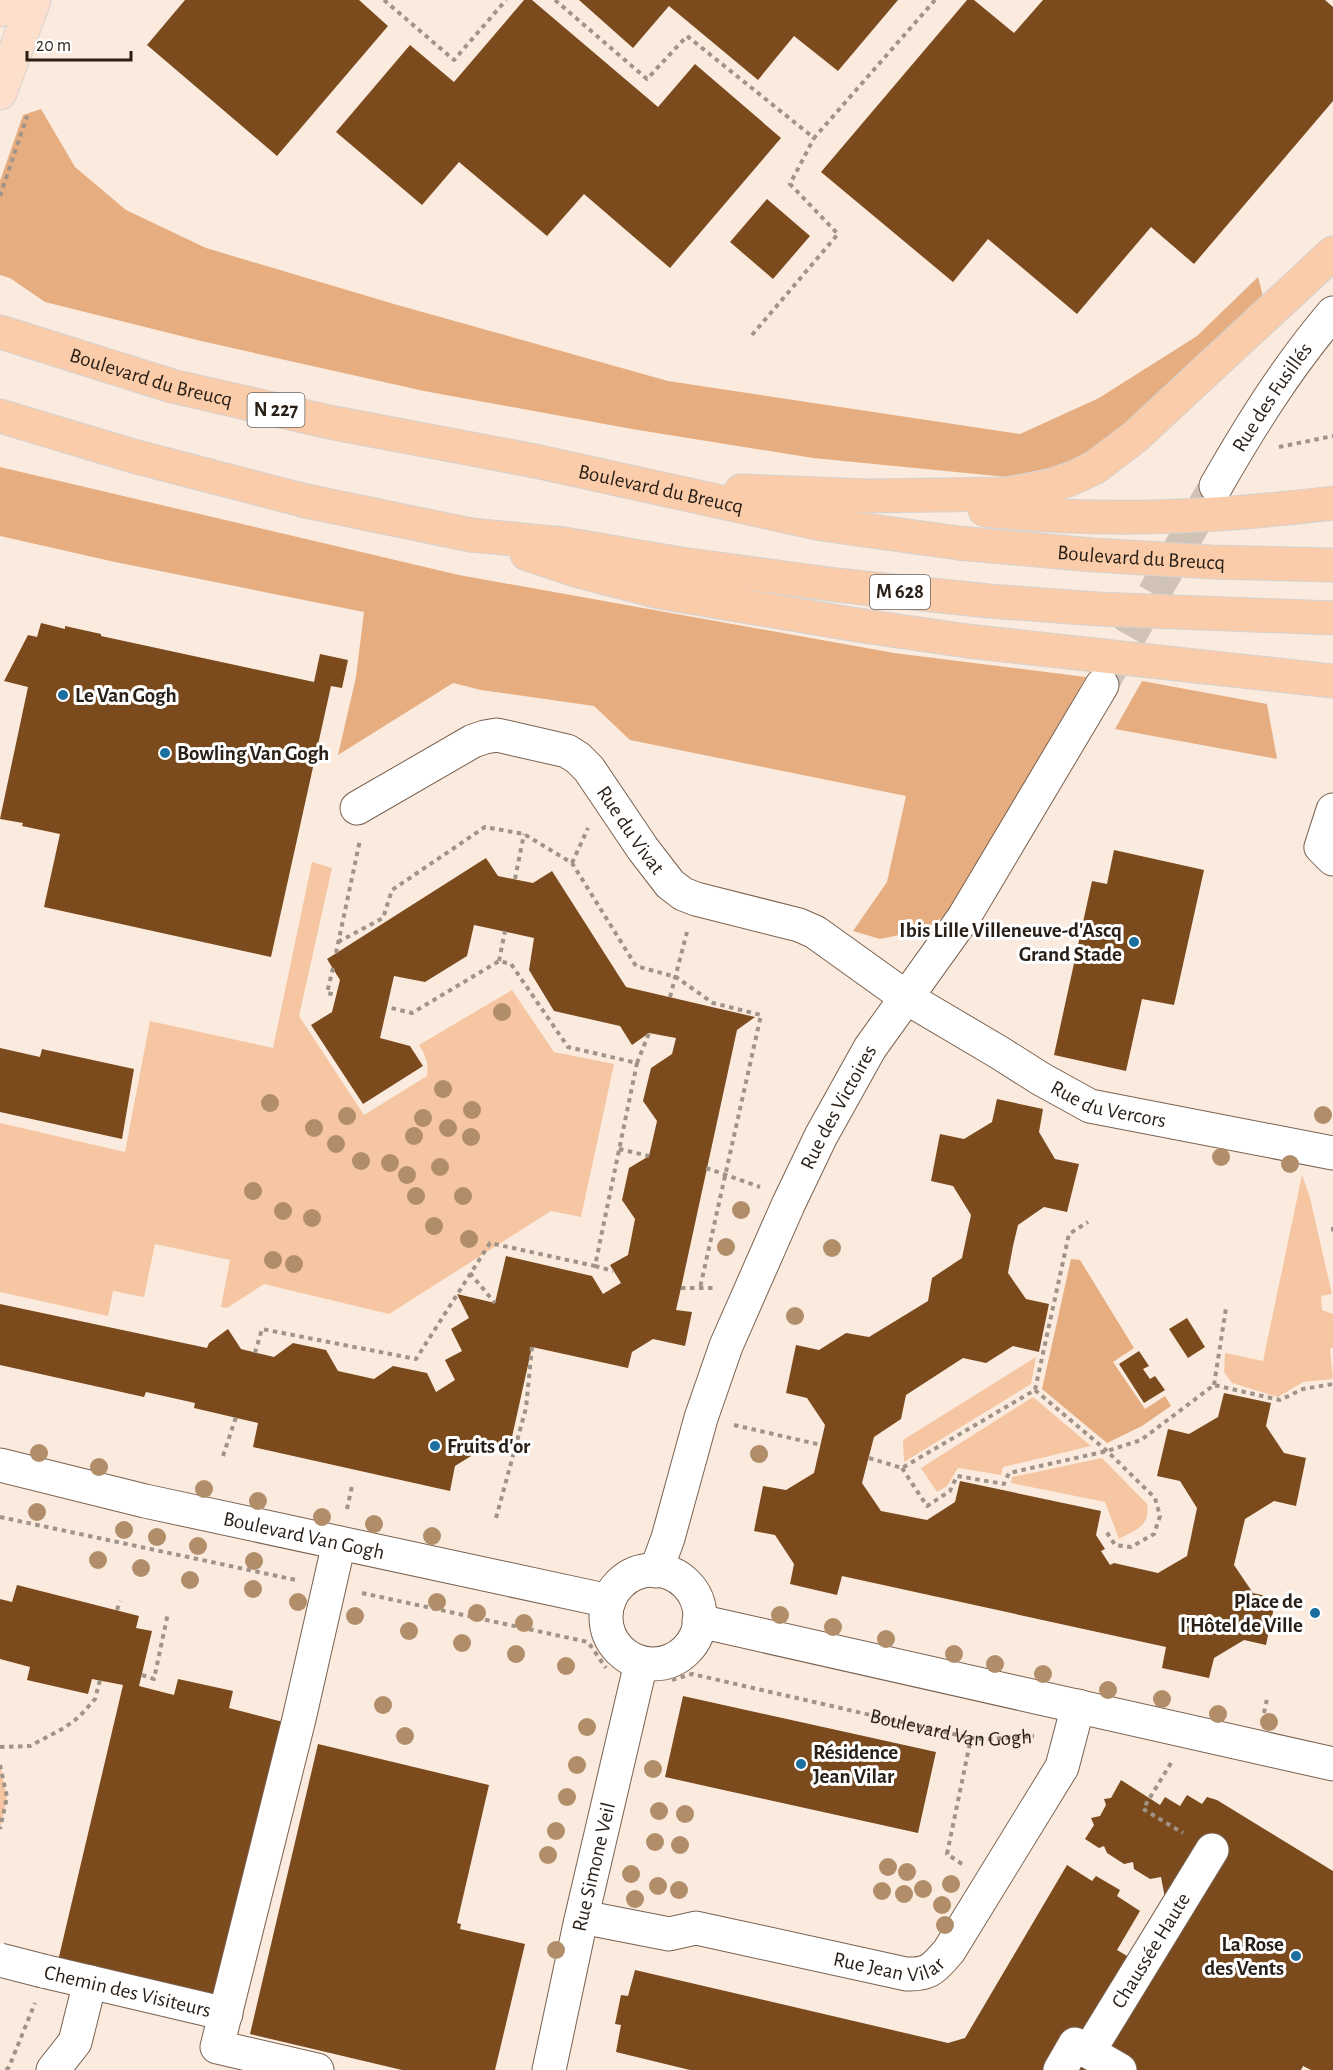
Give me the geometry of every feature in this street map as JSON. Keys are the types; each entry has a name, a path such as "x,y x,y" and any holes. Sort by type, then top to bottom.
{"highway":[{"path":"658,488 867,496 942,496 1026,492 1052,486 1094,468 1134,437 1333,253"},
{"name":"Boulevard du Breucq","path":"11,336 172,386 328,422 535,461 821,524 958,543 1093,555 1212,562 1333,565"},
{"path":"3,417 143,459 306,501 471,535 575,570 649,590 773,612 967,641 1333,681"},
{"path":"867,496 988,511 1112,519 1250,513 1333,503"},
{"name":"M 628","path":"471,535 564,544 681,564 836,585 989,601 1098,609 1333,618"}],"main road":[{"path":"0,10 3,0"},
{"path":"0,93 34,0"}],"street":[{"name":"Rue des Fusillés","path":"1216,486 1248,429 1276,386 1333,313"},
{"name":"Rue des Victoires","path":"656,1570 668,1538 701,1418 726,1346 788,1205 845,1091 870,1048 964,916 1102,685"},
{"name":"Rue du Vivat","path":"362,804 472,741 485,737 497,735 567,751 589,769 643,849 670,884 683,894 799,925 815,932 907,998"},
{"path":"1333,810 1321,847 1333,859"},
{"name":"Rue du Vercors","path":"907,998 1090,1106 1333,1153"},
{"name":"Boulevard Van Gogh","path":"0,1466 145,1501 609,1601"},
{"path":"226,2014 299,1719 339,1543"},
{"path":"656,1570 676,1577 688,1586 696,1599 699,1621 693,1642 677,1657 639,1673 609,1635 606,1621 609,1601 617,1587 628,1578 641,1572 656,1570"},
{"name":"Boulevard Van Gogh","path":"699,1621 1333,1764"},
{"name":"Rue Simone Veil","path":"549,2070 639,1673"},
{"name":"Rue Jean Vilar","path":"582,1917 669,1934 696,1928 885,1970 920,1974 933,1970 949,1952 1062,1767 1078,1706"},
{"name":"Chaussée Haute","path":"1089,2051 1212,1850"},
{"name":"Chemin des Visiteurs","path":"0,1960 40,1984 90,1982 226,2014 217,2047 317,2070"},
{"path":"53,2070 75,2042 90,1982"},
{"path":"1060,2070 1075,2044 1120,2070"}],"path":[{"path":"384,0 454,60 506,0"},
{"path":"555,0 647,79 687,36 814,138"},
{"path":"752,335 838,234 790,184 814,138 935,0"},
{"path":"336,953 362,804"},
{"path":"338,942 383,918 392,890 485,827 524,834 572,863 636,966 676,977 713,1002 761,1015 700,1288"},
{"path":"515,879 524,834"},
{"path":"670,997 696,899"},
{"path":"499,961 505,931"},
{"path":"387,1006 412,1012 499,961 511,964 568,1047 637,1063"},
{"path":"333,968 327,993 336,995"},
{"path":"595,1266 637,1063 649,1033"},
{"path":"619,1149 649,1156"},
{"path":"706,1168 771,1192 788,1205"},
{"path":"902,1468 1035,1390 1070,1234 1088,1222"},
{"path":"1333,1227 1333,1232"},
{"path":"255,1353 262,1329 416,1359 490,1243 613,1271"},
{"path":"470,1273 495,1303"},
{"path":"869,1458 902,1468 927,1506 950,1491 957,1476 1004,1484 1009,1473 1107,1451 1142,1440 1214,1385 1226,1308"},
{"path":"496,1518 526,1408 532,1347"},
{"path":"1214,1385 1280,1400 1303,1389 1333,1384"},
{"path":"1035,1390 1107,1451 1155,1498 1160,1516 1154,1534 1131,1547 1115,1545 1106,1531"},
{"path":"223,1456 236,1418"},
{"path":"701,1418 821,1445"},
{"path":"117,1610 120,1601"},
{"path":"141,1675 154,1679 168,1613"},
{"name":"Boulevard Van Gogh","path":"588,1642 597,1658 619,1679 639,1673 671,1680 692,1674 971,1738 990,1739 1045,1734 1070,1740"},
{"path":"0,1747 30,1746 64,1728 79,1717 95,1699 100,1680"},
{"path":"971,1738 947,1854 991,1883"},
{"path":"1161,1759 1172,1762 1143,1809 1212,1850"},
{"path":"0,1765 7,1797 0,1829"},
{"path":"16,2068 7,2068 40,1984"}],"shaded area":[{"path":"41,109 75,167 126,210 206,248 394,304 668,381 1020,434 1099,398 1197,336 1258,277 1264,300 1115,438 1059,466 1007,477 813,458 632,429 424,391 201,341 45,302 10,278 0,275 0,181 23,115"},
{"path":"0,467 459,575 894,653 1086,677 952,911 923,930 880,939 853,931 887,882 906,796 630,740 594,706 481,690 453,683 338,755 356,677 364,612 115,562 0,536"},
{"path":"1142,681 1267,704 1277,759 1115,729"},
{"path":"312,862 332,868 299,1016 364,1115 427,1076 426,1060 419,1045 512,990 554,1052 614,1064 581,1217 551,1211 389,1314 264,1284 227,1308 221,1307 230,1260 155,1244 144,1297 113,1291 108,1316 0,1292 0,1123 125,1152 150,1021 273,1048"},
{"path":"1302,1175 1310,1198 1332,1294 1321,1296 1322,1310 1333,1314 1333,1348 1330,1349 1333,1379 1303,1382 1278,1397 1232,1383 1224,1372 1225,1353 1263,1361"},
{"path":"1071,1259 1080,1260 1134,1348 1113,1362 1145,1409 1165,1396 1171,1406 1142,1426 1107,1443 1042,1389"},
{"path":"1036,1357 1031,1384 904,1462 903,1440"},
{"path":"1033,1397 1091,1446 1003,1467 1001,1475 958,1468 947,1486 937,1492 921,1468"},
{"path":"1102,1458 1147,1504 1147,1517 1144,1522 1136,1530 1119,1539 1105,1502 1011,1483 1012,1477"},
{"path":"0,1765 7,1797 0,1829"}],"building":[{"path":"185,0 359,0 388,26 277,156 147,45"},
{"path":"524,0 532,0 658,107 695,64 781,138 670,268 584,194 547,236 459,162 422,205 336,132 410,45 454,82"},
{"path":"579,0 898,0 838,71 794,36 758,80 669,6 633,48"},
{"path":"967,0 974,0 1014,33 1043,0 1325,0 1333,7 1333,101 1194,264 1151,227 1077,314 988,239 953,282 821,172"},
{"path":"767,199 810,236 773,279 730,242"},
{"name":"Bowling Van Gogh","path":"41,623 65,629 65,626 101,634 101,636 314,682 320,654 348,660 342,688 331,686 271,957 44,907 60,834 0,819 28,687 4,681 28,635 37,637"},
{"name":"Ibis Lille Villeneuve-d'Ascq Grand Stade","path":"1114,850 1204,870 1174,1005 1142,999 1126,1071 1054,1055 1092,881 1107,884"},
{"path":"486,858 498,876 533,883 552,871 626,987 755,1017 737,1030 676,1310 692,1312 685,1346 653,1339 632,1352 628,1368 532,1347 510,1446 492,1443 455,1466 450,1491 253,1447 258,1423 194,1408 195,1403 146,1392 144,1397 0,1365 0,1304 207,1348 209,1343 228,1329 241,1349 274,1357 293,1343 326,1350 338,1371 374,1379 393,1366 427,1373 436,1392 455,1380 445,1360 462,1351 451,1329 469,1318 457,1294 495,1303 506,1256 592,1276 603,1294 621,1283 610,1265 628,1255 635,1219 622,1200 629,1168 649,1156 657,1121 643,1101 651,1068 672,1054 676,1038 649,1033 632,1045 620,1026 554,1011 529,970 534,938 474,925 467,956 425,982 394,976 380,1038 410,1046 423,1066 363,1104 311,1025 332,1012 340,980 327,959"},
{"path":"0,1048 40,1057 42,1049 134,1069 122,1139 0,1112"},
{"path":"997,1099 1043,1109 1039,1132 1055,1159 1079,1164 1067,1212 1044,1207 1018,1225 1013,1246 1008,1273 1026,1299 1049,1304 1039,1352 1013,1346 986,1363 963,1358 906,1395 901,1419 874,1437 862,1483 881,1511 927,1520 955,1502 960,1481 1101,1511 1096,1535 1105,1549 1101,1551 1110,1565 1114,1563 1158,1573 1187,1556 1197,1508 1180,1481 1157,1476 1168,1429 1189,1434 1218,1417 1224,1393 1271,1403 1266,1426 1284,1453 1306,1458 1296,1506 1274,1501 1245,1519 1234,1565 1253,1593 1276,1598 1266,1645 1244,1640 1214,1658 1209,1678 1162,1668 1166,1647 842,1576 837,1595 790,1584 794,1564 775,1535 754,1531 763,1486 786,1490 814,1473 825,1425 807,1398 786,1393 796,1345 819,1350 846,1333 869,1337 928,1301 932,1278 962,1258 971,1215 953,1186 931,1181 940,1134 964,1139 992,1122"},
{"path":"1187,1318 1205,1347 1188,1358 1169,1329"},
{"path":"1139,1351 1149,1366 1143,1369 1150,1379 1155,1376 1165,1390 1144,1403 1119,1364"},
{"path":"17,1585 139,1616 136,1628 152,1631 139,1686 174,1695 178,1679 233,1691 229,1708 287,1723 220,2002 58,1961 123,1685 92,1679 88,1694 27,1680 30,1667 0,1659 0,1599 12,1602"},
{"name":"Résidence Jean Vilar","path":"683,1696 936,1752 918,1833 665,1777"},
{"path":"318,1744 489,1785 457,1923 461,1924 460,1929 525,1944 495,2070 402,2070 250,2034"},
{"path":"1121,1780 1160,1805 1165,1797 1180,1806 1187,1795 1202,1804 1207,1797 1217,1800 1333,1871 1333,2070 1311,2070 1303,2066 1301,2070 690,2070 616,2052 621,2025 615,2024 621,1995 628,1996 635,1970 948,2043 965,2038 1067,1865 1092,1881 1096,1876 1120,1890 1117,1896 1140,1911 1117,1950 1139,1963 1168,1914 1161,1877 1150,1879 1134,1869 1133,1862 1124,1864 1107,1853 1104,1846 1099,1848 1085,1839 1094,1825 1091,1818 1100,1816 1106,1805 1104,1799 1111,1798"}],"tunnel":[{"path":"1105,679 1212,492"}],"place":[{"name":"Le Van Gogh","path":"63,695"},
{"name":"Bowling Van Gogh","path":"165,753"},
{"name":"Ibis Lille Villeneuve-d'Ascq Grand Stade","path":"1134,942"},
{"name":"Fruits d'or","path":"435,1446"},
{"name":"Place de l'Hôtel de Ville","path":"1315,1613"},
{"name":"Résidence Jean Vilar","path":"801,1764"},
{"name":"La Rose des Vents","path":"1296,1956"}]}
